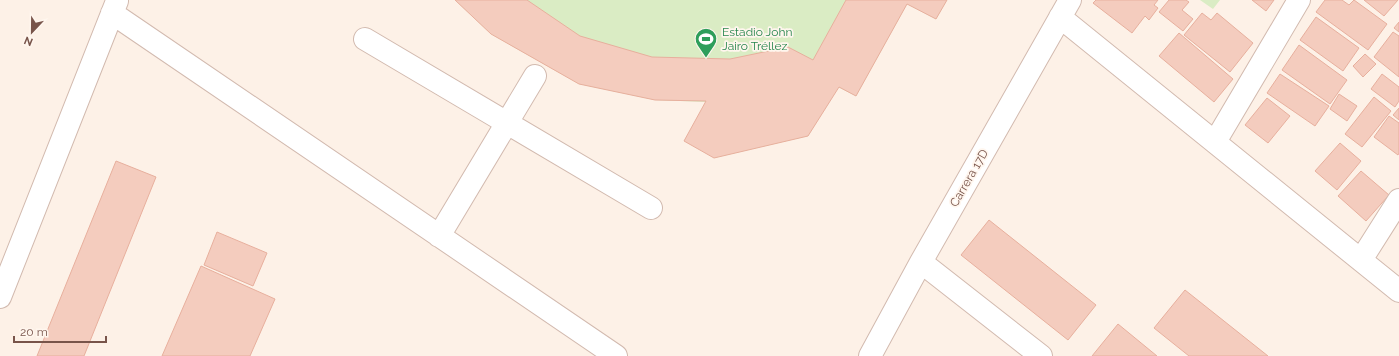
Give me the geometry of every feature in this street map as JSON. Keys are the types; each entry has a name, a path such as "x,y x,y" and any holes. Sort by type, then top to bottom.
{"street":[{"path":"1215,142 1299,0"},
{"path":"0,297 114,7 439,236 616,356"},
{"path":"1065,8 1215,142 1399,291"},
{"name":"Carrera 17D","path":"870,356 921,262 1065,8"},
{"path":"365,39 651,208"},
{"path":"439,236 536,76"},
{"path":"1361,260 1399,200"},
{"path":"921,262 1041,356"}],"green space":[{"name":"Estadio John Jairo Tréllez","path":"455,0 947,0 936,19 907,4 856,96 838,87 808,136 714,158 706,102 655,100 579,84 491,34"},
{"path":"1200,0 1220,0 1213,9"}],"building":[{"name":"Estadio John Jairo Tréllez","path":"455,0 527,0 580,36 652,57 730,59 788,47 813,60 846,0 947,0 936,19 907,4 856,96 839,87 808,136 714,158 684,141 706,101 655,100 579,84 491,34"},
{"path":"1096,0 1158,0 1154,5 1158,8 1149,20 1145,16 1132,33 1093,3"},
{"path":"1169,0 1186,0 1189,2 1182,10 1193,19 1183,31 1159,12"},
{"path":"1252,0 1274,0 1266,11"},
{"path":"1325,0 1342,0 1349,5 1354,0 1387,24 1368,50 1316,12"},
{"path":"1364,0 1398,0 1384,16"},
{"path":"1202,13 1211,20 1217,13 1253,43 1230,72 1184,35"},
{"path":"1316,17 1359,48 1343,71 1300,40"},
{"path":"1399,22 1399,32 1394,28"},
{"path":"1393,32 1399,36 1399,77 1374,57"},
{"path":"1179,33 1233,79 1214,102 1159,56"},
{"path":"1299,45 1347,80 1330,104 1282,70"},
{"path":"1365,54 1376,64 1363,77 1353,66"},
{"path":"1280,74 1329,106 1315,126 1267,93"},
{"path":"1382,74 1399,87 1399,101 1395,107 1371,89"},
{"path":"1339,94 1357,106 1347,121 1330,109"},
{"path":"1374,97 1391,111 1362,147 1345,134"},
{"path":"1267,98 1290,116 1268,143 1245,125"},
{"path":"1399,108 1399,120 1393,115"},
{"path":"1389,116 1399,123 1398,155 1374,137"},
{"path":"1340,143 1361,161 1337,190 1315,171"},
{"path":"116,161 156,177 84,356 37,356"},
{"path":"1361,171 1389,195 1366,221 1338,196"},
{"path":"989,220 1096,305 1068,340 961,255"},
{"path":"217,232 267,253 253,286 204,265"},
{"path":"201,266 275,299 250,356 162,356"},
{"path":"1185,290 1268,356 1189,356 1154,328"},
{"path":"1118,324 1157,356 1092,356"}],"place":[{"name":"Estadio John Jairo Tréllez","path":"706,58"}]}
